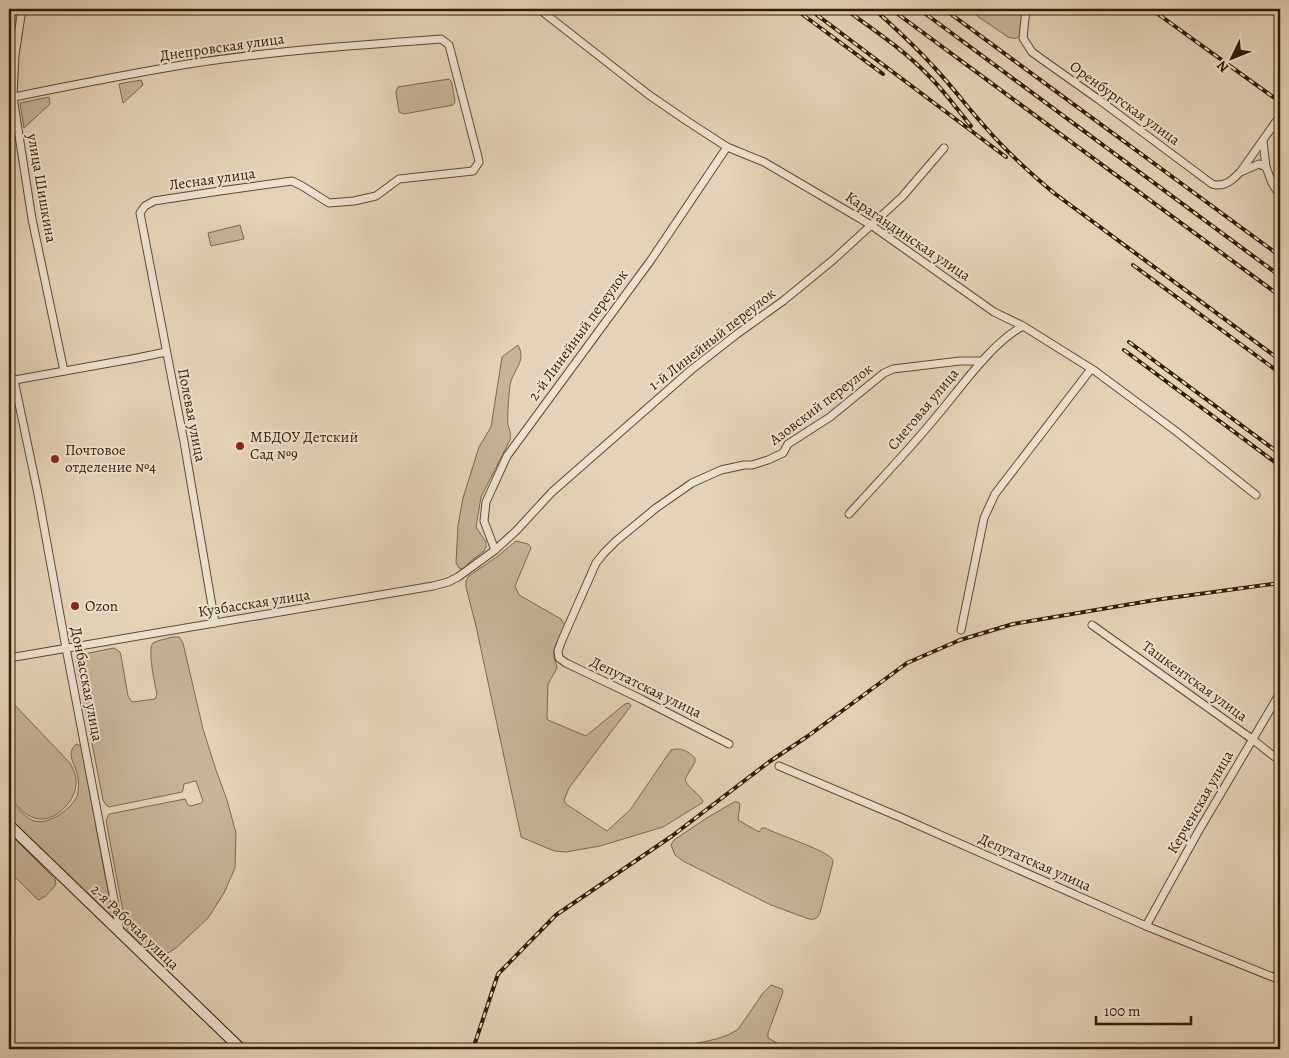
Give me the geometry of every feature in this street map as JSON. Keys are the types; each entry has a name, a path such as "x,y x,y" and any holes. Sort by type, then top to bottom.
{"main road":[{"name":"2-я Рабочая улица","path":"9,825 241,1049"}],"street":[{"name":"улица Шишкина","path":"22,9 11,97 32,219 64,371"},
{"name":"Карагандинская улица","path":"539,9 687,121 727,147 764,162 871,225 994,312 1023,326 1091,369 1177,432 1256,495"},
{"name":"Оренбургская улица","path":"1026,9 1023,38 1032,52 1212,184 1218,186 1227,183 1241,172"},
{"name":"Днепровская улица","path":"11,97 190,64 290,51 441,39 449,45 479,162 473,171 399,178 376,196 354,201 329,203 292,181"},
{"path":"1241,172 1280,116"},
{"path":"1263,141 1266,167 1272,183 1280,196"},
{"name":"2-й Линейный переулок","path":"495,550 484,521 486,502 507,456 651,260 727,147"},
{"name":"1-й Линейный переулок","path":"495,550 516,531 552,492 691,370 783,301 833,260 914,184 944,148"},
{"path":"1241,172 1260,164 1266,167"},
{"name":"Лесная улица","path":"140,212 145,206 154,201 292,181"},
{"name":"Полевая улица","path":"140,212 184,442 215,623"},
{"name":"Снеговая улица","path":"848,514 906,452 982,361 1012,332 1023,326"},
{"path":"12,381 166,352"},
{"name":"Азовский переулок","path":"558,651 596,563 604,552 656,508 692,483 721,470 752,465 783,453 788,444 830,416 884,373 893,369 960,361 982,361"},
{"path":"961,630 984,518 995,494 1091,369"},
{"name":"Донбасская улица","path":"12,381 38,494 121,934"},
{"name":"Кузбасская улица","path":"9,658 433,586 458,577 495,550"},
{"name":"Ташкентская улица","path":"1092,625 1280,761"},
{"name":"Депутатская улица","path":"558,651 560,658 566,663 728,744"},
{"name":"Керченская улица","path":"1146,926 1198,832 1280,693"},
{"name":"Депутатская улица","path":"780,766 1146,926 1280,980"}],"shaded area":[{"path":"967,9 1023,9 1019,37 1008,37"},
{"path":"449,79 452,84 455,102 453,105 404,114 399,112 396,93 398,87"},
{"path":"141,80 143,85 123,103 119,84"},
{"path":"49,97 50,104 24,128 20,103"},
{"path":"240,225 244,239 211,246 208,233"},
{"path":"518,345 521,356 510,385 509,394 508,425 510,440 481,497 476,527 486,542 486,547 484,551 463,569 459,568 456,563 458,525 463,498 479,447 491,427 502,357"},
{"path":"516,541 528,544 531,548 515,586 519,595 561,619 565,625 554,648 557,668 548,684 548,720 586,736 625,704 629,703 631,706 569,788 564,800 566,804 607,831 630,810 671,750 681,749 695,758 695,762 685,779 703,801 663,827 600,846 566,852 554,851 521,837 466,587 466,581 469,576"},
{"path":"179,637 183,643 203,729 236,833 235,868 224,893 208,918 176,948 166,954 154,955 126,927 106,821 109,814 185,799 188,805 191,806 203,801 195,781 184,784 182,792 109,807 106,805 103,800 76,661 79,655 114,648 120,652 128,696 132,702 155,699 157,694 152,667 151,647 155,642"},
{"path":"9,699 70,763 75,774 76,785 71,799 54,816 39,819 29,816 9,796"},
{"path":"76,744 81,746 113,918 9,818 9,799 26,816 38,822 58,816 69,807 77,796 78,791 78,775 71,755"},
{"path":"734,802 740,804 738,820 759,832 762,828 765,828 812,847 832,859 833,862 820,913 816,918 809,919 771,905 683,861 675,855 671,845 674,840"},
{"path":"9,833 55,879 56,884 41,899 38,900 9,871"},
{"path":"771,985 782,989 783,992 768,1033 768,1038 788,1049 655,1049 700,1043 732,1033 739,1028 763,993"}],"railway":[{"path":"795,9 883,74"},
{"path":"809,9 1006,157"},
{"path":"845,9 889,41 919,67 940,88 971,126"},
{"path":"874,9 904,36 946,80 1003,146 1054,193 1280,360"},
{"path":"891,9 1280,296"},
{"path":"919,9 1280,276"},
{"path":"944,9 1280,256"},
{"path":"1151,9 1280,102"},
{"path":"1133,265 1280,373"},
{"path":"1129,342 1280,454"},
{"path":"1124,350 1280,466"},
{"path":"473,1049 498,974 556,915 672,836 769,762 808,736 907,663 960,640 1013,624 1155,600 1280,583"}],"place":[{"name":"МБДОУ Детский Сад №9","path":"240,446"},
{"name":"Почтовое отделение №4","path":"55,459"},
{"name":"Ozon","path":"75,606"}]}
